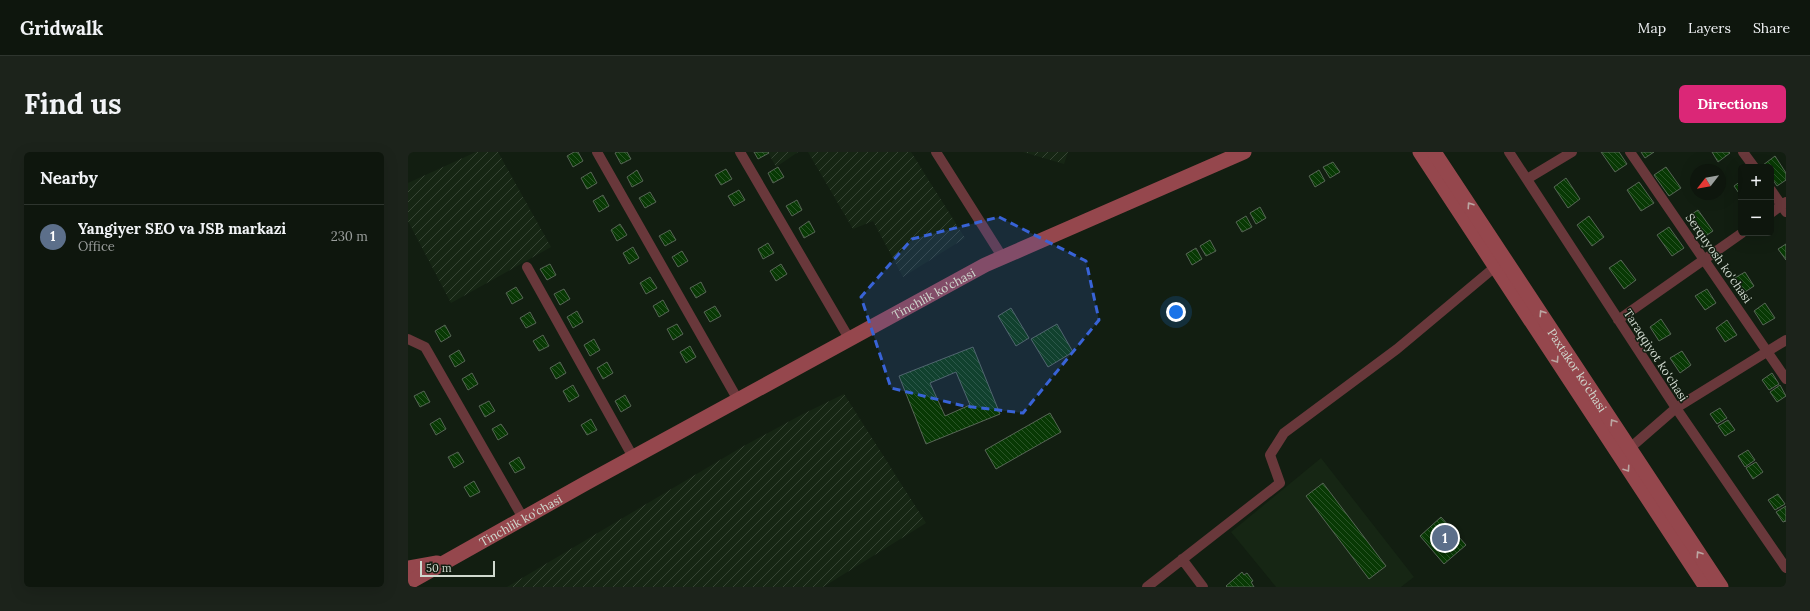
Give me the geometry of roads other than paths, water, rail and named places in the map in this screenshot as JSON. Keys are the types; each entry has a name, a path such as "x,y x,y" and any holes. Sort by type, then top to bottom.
{"main road":[{"name":"Tinchlik ko'chasi","path":"408,583 633,457 985,265 1244,152"},
{"name":"Paxtakor ko'chasi","path":"1420,152 1706,587"},
{"name":"Paxtakor ko'chasi","path":"1434,152 1721,587"},
{"path":"408,568 446,562"}],"street":[{"path":"597,152 738,400"},
{"path":"740,152 850,340"},
{"path":"936,152 1003,258"},
{"name":"Taraqqiyot ko'chasi","path":"1510,152 1676,408 1786,568"},
{"path":"1527,179 1572,152"},
{"name":"Serquyosh ko'chasi","path":"1630,152 1786,379"},
{"path":"1743,152 1752,164"},
{"path":"1774,193 1785,206 1774,212"},
{"path":"1618,320 1738,236"},
{"path":"527,267 633,457"},
{"path":"1147,587 1280,483 1270,455 1284,433 1397,349 1495,267"},
{"path":"408,339 425,347 523,518"},
{"path":"1630,448 1676,408 1786,340"},
{"path":"1182,559 1203,587"}],"place":[{"name":"Yangiyer SEO va JSB markazi","path":"1445,538"}]}
